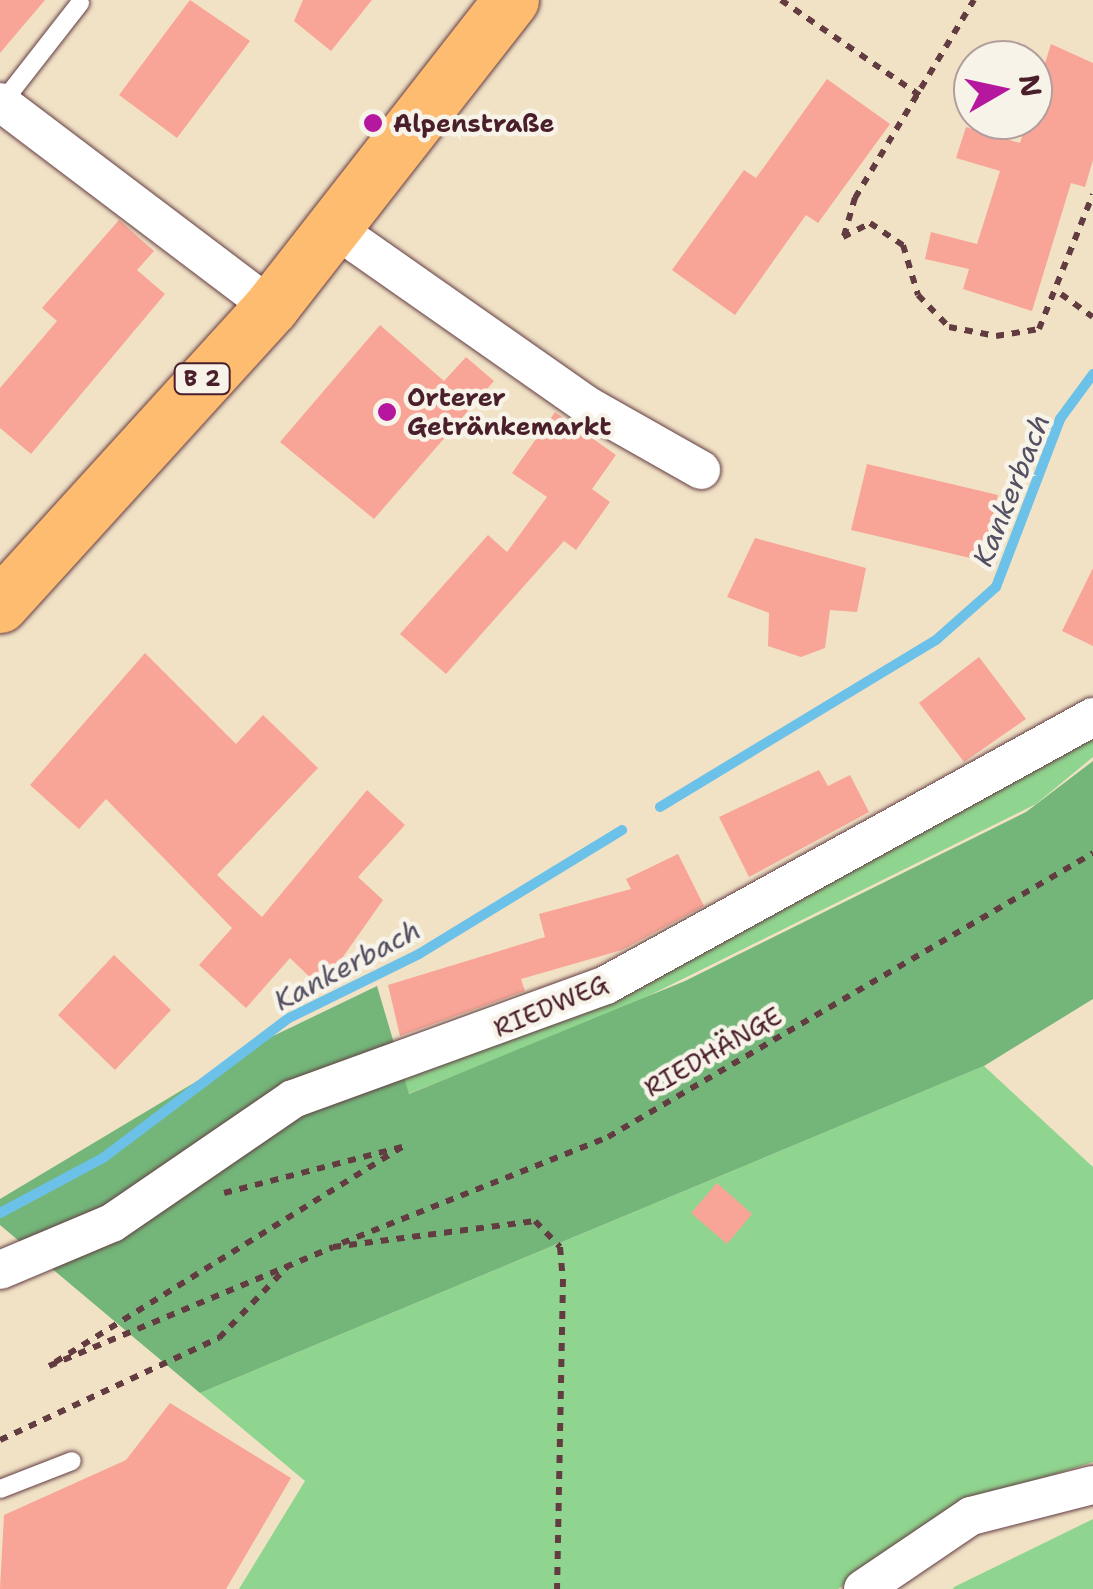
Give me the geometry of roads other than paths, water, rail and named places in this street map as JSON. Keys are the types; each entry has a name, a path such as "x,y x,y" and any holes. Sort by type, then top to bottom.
{"main road":[{"name":"B 2","path":"0,604 271,307 510,0"}],"street":[{"path":"1,102 271,307"},
{"path":"334,228 588,406 701,470"},
{"name":"RIEDWEG","path":"0,1270 112,1223 294,1099 606,985 1093,716"},
{"path":"863,1589 971,1516 1093,1485"}],"lane":[{"path":"1,102 80,3"},
{"path":"0,1489 72,1461"}],"waterway":[{"name":"Kankerbach","path":"660,807 936,640 996,587 1060,419 1093,374"},
{"name":"Kankerbach","path":"0,1213 103,1158 289,1018 419,954 622,830"}],"place":[{"name":"Alpenstraße","path":"373,123"},
{"name":"Orterer Getränkemarkt","path":"387,412"}]}
